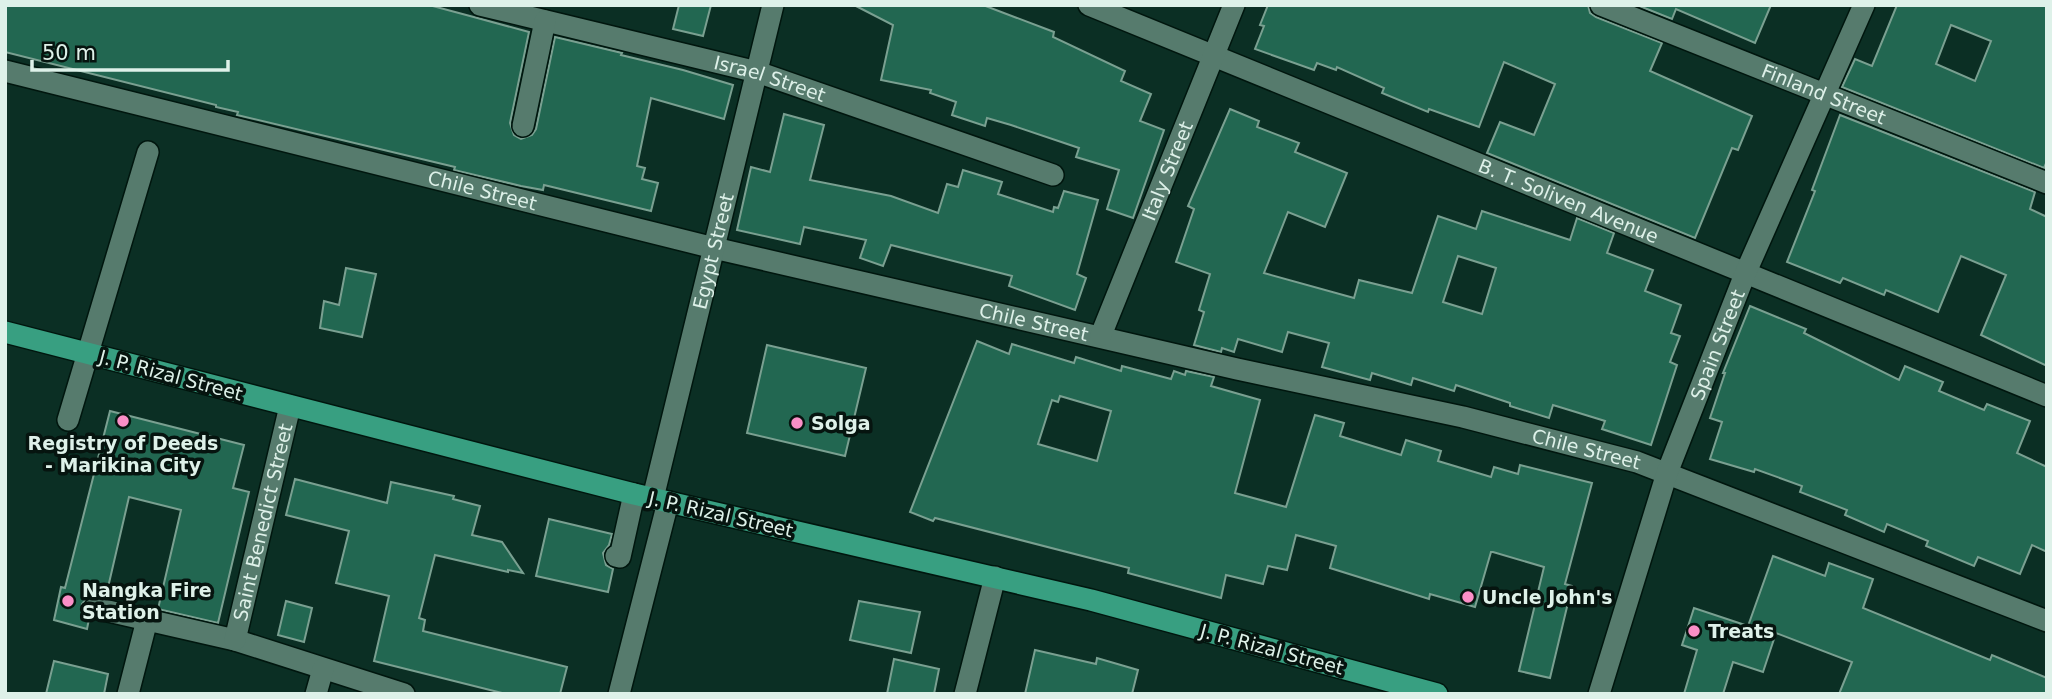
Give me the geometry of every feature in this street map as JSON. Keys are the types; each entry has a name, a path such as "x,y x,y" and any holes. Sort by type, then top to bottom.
{"main road":[{"name":"J. P. Rizal Street","path":"5,332 652,498 1091,600 1437,694"}],"street":[{"name":"Israel Street","path":"480,5 757,72 1053,175"},
{"name":"Egypt Street","path":"652,498 773,5"},
{"name":"B. T. Soliven Avenue","path":"1088,5 2047,397"},
{"name":"Italy Street","path":"1101,335 1234,5"},
{"name":"Finland Street","path":"1601,5 2047,183"},
{"name":"Spain Street","path":"1599,694 1667,473 1745,274 1864,5"},
{"path":"523,126 545,21"},
{"name":"Chile Street","path":"5,71 714,248 1101,335 1237,369 1463,417 1637,462 2047,621"},
{"path":"68,420 148,152"},
{"name":"Saint Benedict Street","path":"234,640 290,406"},
{"path":"652,498 618,557 652,565"},
{"path":"619,694 652,565 652,498"},
{"path":"965,694 995,577"},
{"path":"95,608 234,640 404,694"},
{"path":"128,694 147,620"},
{"path":"316,694 323,668"}],"building":[{"path":"5,5 429,5 529,32 510,123 514,135 521,139 532,135 536,129 555,37 733,85 724,119 651,98 637,166 645,168 642,179 658,183 651,211 544,185 543,190 454,170 455,167 237,115 238,112 216,105 5,52"},
{"path":"679,5 711,5 703,36 673,29"},
{"path":"854,5 983,5 1054,32 1053,37 1125,71 1121,81 1151,94 1140,121 1164,130 1133,218 1107,209 1119,170 1076,157 1079,148 987,118 985,126 952,115 956,102 930,93 931,90 881,80 893,25"},
{"path":"1268,5 1588,5 1590,13 1596,17 1662,43 1650,71 1752,116 1738,150 1732,148 1695,238 1487,153 1500,122 1534,135 1555,84 1504,62 1479,127 1429,109 1428,112 1382,93 1384,88 1337,67 1336,70 1317,63 1314,70 1255,49 1264,26 1260,25"},
{"path":"1637,5 1771,5 1755,43 1676,9 1672,19"},
{"path":"1897,5 2047,5 2047,161 2044,168 1842,87 1855,59 1872,66","holes":["1951,25 1991,41 1975,81 1936,64"]},
{"path":"1230,109 1259,121 1257,127 1299,143 1295,152 1347,173 1325,227 1288,212 1264,273 1354,298 1359,280 1412,293 1438,216 1476,229 1482,211 1570,240 1577,218 1614,233 1607,253 1653,270 1645,291 1681,305 1671,333 1680,336 1670,362 1677,365 1651,445 1602,429 1605,421 1553,405 1549,418 1456,385 1454,391 1413,378 1411,385 1372,373 1370,380 1322,367 1329,343 1288,332 1282,352 1238,339 1234,352 1222,348 1221,352 1194,345 1204,312 1199,310 1210,274 1176,262 1194,209 1188,206","holes":["1458,256 1496,268 1482,314 1443,302"]},
{"path":"784,114 824,125 810,180 891,196 938,213 947,184 958,187 963,170 1002,182 998,194 1053,212 1054,207 1058,208 1064,191 1098,200 1077,274 1086,278 1075,310 1009,286 1012,276 891,245 883,266 860,258 866,240 804,227 800,244 737,230 751,167 770,172"},
{"path":"1840,115 2035,192 2030,209 2047,217 2047,366 1981,335 2006,275 1961,256 1938,312 1886,290 1884,295 1843,278 1840,283 1787,262 1815,191 1812,190"},
{"path":"346,268 376,274 362,337 320,328 324,301 339,305"},
{"path":"1750,306 1806,329 1804,333 1899,380 1905,366 1943,382 1939,391 1984,410 1987,404 2030,421 2017,453 2047,467 2047,552 2032,545 2020,574 1978,557 1974,566 1926,546 1928,541 1887,524 1884,532 1845,515 1847,510 1800,492 1802,486 1755,469 1754,472 1710,459 1722,422 1710,418 1723,373"},
{"path":"977,341 1009,354 1012,344 1074,363 1076,357 1121,371 1122,366 1171,379 1174,371 1185,375 1186,371 1214,377 1211,386 1260,400 1235,493 1286,507 1315,415 1344,423 1340,436 1401,455 1406,440 1441,451 1438,461 1491,477 1494,467 1518,474 1520,465 1592,483 1565,584 1572,586 1550,678 1519,671 1544,567 1493,552 1475,607 1430,594 1429,599 1330,568 1336,546 1296,535 1287,570 1268,566 1263,584 1226,575 1221,598 1128,573 1129,568 935,518 933,521 910,512","holes":["1060,396 1111,411 1097,461 1038,444 1052,400 1058,402"]},
{"path":"767,345 866,368 845,456 747,433"},
{"path":"110,411 244,445 233,488 249,492 218,623 158,609 181,510 129,497 106,596 95,594 82,604 83,612 89,619 87,629 54,620 61,587 65,588"},
{"path":"295,479 387,503 391,482 454,496 453,499 480,506 472,535 502,542 523,573 435,555 419,618 425,620 423,631 567,667 560,694 506,694 374,661 389,596 336,583 349,531 286,515"},
{"path":"549,519 612,534 603,553 606,565 613,569 608,592 536,576"},
{"path":"1773,556 1825,576 1829,563 1873,579 1863,608 1990,660 1992,655 2047,678 2047,694 1839,694 1852,662 1776,633 1763,672 1733,662 1723,694 1684,694 1697,650 1682,645 1694,608 1748,626"},
{"path":"286,601 312,608 304,642 278,635"},
{"path":"859,601 920,612 911,653 850,640"},
{"path":"1035,650 1096,664 1097,658 1138,670 1132,694 1025,694"},
{"path":"894,659 939,669 934,694 887,694"},
{"path":"54,661 108,674 104,694 46,694"}],"place":[{"name":"Registry of Deeds - Marikina City","path":"123,421"},
{"name":"Solga","path":"797,423"},
{"name":"Uncle John's","path":"1468,597"},
{"name":"Nangka Fire Station","path":"68,601"},
{"name":"Treats","path":"1694,631"}]}
